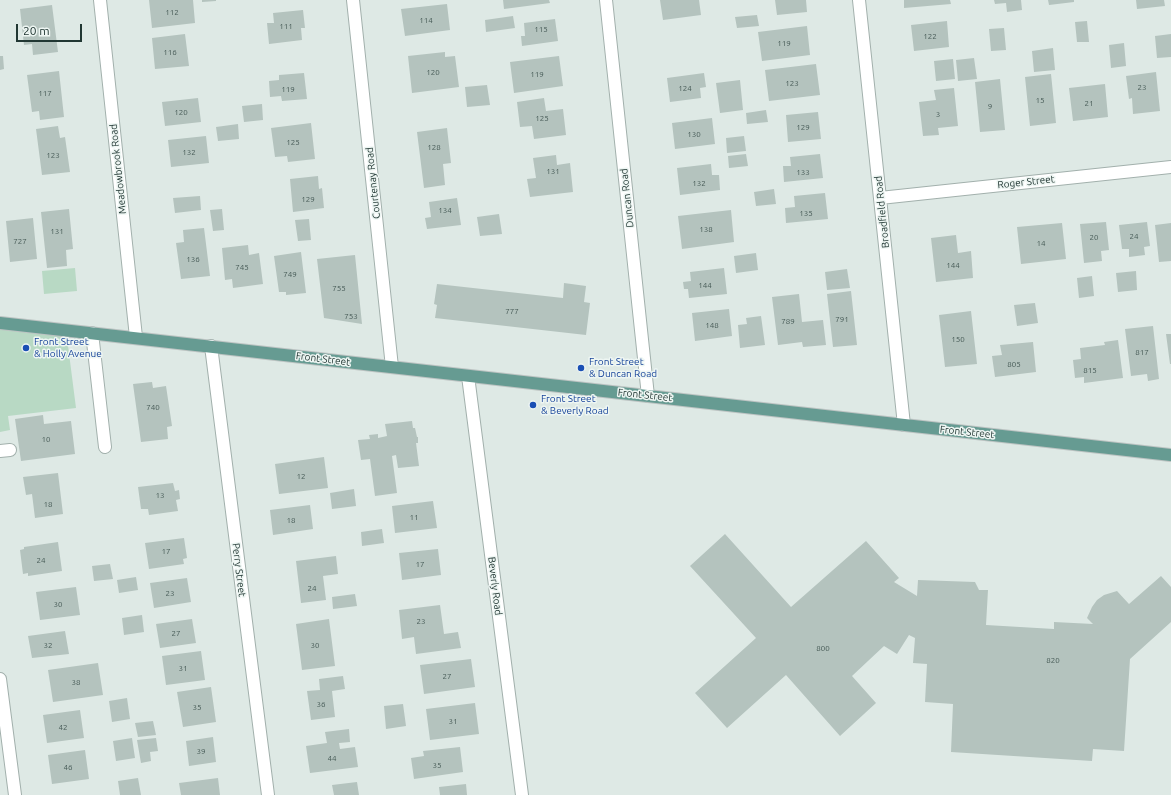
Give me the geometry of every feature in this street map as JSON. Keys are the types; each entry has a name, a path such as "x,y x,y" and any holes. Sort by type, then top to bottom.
{"main road":[{"name":"Front Street","path":"0,323 136,337 1171,455"}],"street":[{"name":"Meadowbrook Road","path":"100,0 136,337"},
{"name":"Courtenay Road","path":"353,0 392,367"},
{"name":"Duncan Road","path":"606,0 648,396"},
{"name":"Broadfield Road","path":"859,0 904,425"},
{"name":"Roger Street","path":"880,198 1171,167"},
{"path":"92,333 105,447"},
{"name":"Perry Street","path":"211,346 268,795"},
{"name":"Beverly Road","path":"468,376 522,795"},
{"path":"0,679 15,795"}],"green space":[{"path":"75,268 77,291 44,294 42,271"},
{"path":"0,323 66,330 76,408 8,416 10,430 0,432"}],"building":[{"path":"149,0 193,0 195,23 152,28"},
{"path":"202,0 216,0 216,1 202,2"},
{"path":"503,0 549,0 550,3 504,9"},
{"path":"660,0 699,0 701,15 663,20"},
{"path":"775,0 806,0 807,12 777,15"},
{"path":"904,0 950,0 951,4 904,8"},
{"path":"994,0 1021,0 1022,10 1007,12 1006,3 995,4"},
{"path":"1048,0 1074,0 1074,2 1049,5"},
{"path":"1136,0 1164,0 1165,6 1137,9"},
{"path":"447,4 450,30 405,36 401,9"},
{"path":"52,5 58,52 33,55 32,44 24,45 20,9"},
{"path":"303,10 305,28 301,28 302,40 269,44 267,23 274,23 273,13"},
{"path":"757,15 759,26 737,28 735,17"},
{"path":"513,16 515,28 486,32 485,20"},
{"path":"555,19 558,41 522,46 521,36 525,36 524,23"},
{"path":"947,21 949,47 914,51 911,25"},
{"path":"1087,21 1089,42 1077,42 1075,22"},
{"path":"807,26 810,55 762,61 758,32"},
{"path":"1004,28 1006,50 991,51 989,29"},
{"path":"185,34 189,66 155,69 152,38"},
{"path":"1171,34 1171,57 1157,58 1155,36"},
{"path":"1124,43 1126,66 1111,68 1109,45"},
{"path":"1053,48 1055,70 1034,72 1032,51"},
{"path":"445,52 445,57 455,56 459,87 412,93 408,56"},
{"path":"0,56 3,56 4,69 0,70"},
{"path":"559,56 563,86 514,93 510,62"},
{"path":"974,58 977,79 958,81 956,60"},
{"path":"953,59 955,79 936,81 934,61"},
{"path":"816,64 820,95 769,101 765,70"},
{"path":"59,71 64,117 40,120 39,111 32,112 27,75"},
{"path":"1156,72 1160,111 1133,114 1132,98 1129,99 1126,76"},
{"path":"304,73 307,99 282,101 281,96 270,97 269,81 279,80 279,75"},
{"path":"704,73 706,87 700,88 701,98 670,102 667,78"},
{"path":"1051,74 1056,123 1030,126 1025,77"},
{"path":"1000,79 1005,130 980,132 975,82"},
{"path":"740,80 743,110 720,113 716,83"},
{"path":"1105,84 1108,117 1073,121 1069,88"},
{"path":"487,85 490,105 467,107 465,87"},
{"path":"954,88 958,126 938,128 939,135 923,136 919,102 936,100 934,90"},
{"path":"198,98 201,122 165,126 162,102"},
{"path":"544,98 546,111 563,109 566,135 534,139 532,126 520,127 517,102"},
{"path":"262,104 263,120 244,122 242,106"},
{"path":"766,110 768,122 747,124 746,113"},
{"path":"818,112 821,139 788,142 786,115"},
{"path":"712,118 715,144 675,149 672,123"},
{"path":"311,123 315,159 288,162 287,156 275,157 271,128"},
{"path":"238,124 239,139 218,141 216,127"},
{"path":"58,126 60,138 65,137 70,172 42,175 36,129"},
{"path":"447,128 451,163 443,164 445,185 424,188 417,132"},
{"path":"206,136 209,163 171,167 168,140"},
{"path":"744,136 746,151 727,153 726,138"},
{"path":"746,154 748,166 729,168 728,156"},
{"path":"820,154 823,178 784,182 783,166 791,166 790,157"},
{"path":"556,155 557,165 570,163 573,192 530,197 527,179 536,178 533,158"},
{"path":"711,164 712,175 719,175 720,190 680,195 677,168"},
{"path":"318,176 319,189 322,188 324,208 293,212 290,179"},
{"path":"774,189 776,204 756,206 754,192"},
{"path":"825,193 828,219 786,223 785,208 795,207 794,196"},
{"path":"200,196 201,210 175,213 173,198"},
{"path":"457,198 461,225 427,229 425,218 431,217 429,202"},
{"path":"69,209 73,249 66,250 67,266 47,268 41,212"},
{"path":"222,209 224,230 213,231 210,210"},
{"path":"731,210 734,242 682,249 678,216"},
{"path":"499,214 502,234 480,236 477,217"},
{"path":"33,218 37,259 10,262 6,221"},
{"path":"309,219 311,240 298,241 295,220"},
{"path":"1106,222 1109,250 1101,251 1102,261 1084,263 1080,224"},
{"path":"1147,222 1150,246 1144,247 1145,255 1129,257 1129,249 1122,249 1119,225"},
{"path":"1062,223 1066,259 1021,264 1017,227"},
{"path":"1171,223 1171,261 1159,262 1155,225"},
{"path":"204,228 210,276 181,279 176,243 184,242 183,230"},
{"path":"956,235 958,253 971,251 973,278 936,282 931,238"},
{"path":"248,245 249,255 259,253 263,284 233,288 232,279 225,280 222,248"},
{"path":"301,252 306,293 286,295 286,292 279,292 274,256"},
{"path":"756,253 758,270 736,273 734,256"},
{"path":"355,255 362,324 324,318 317,259"},
{"path":"724,268 727,294 689,298 688,289 684,289 683,282 691,281 690,272"},
{"path":"847,269 850,288 827,290 825,272"},
{"path":"1136,271 1137,290 1118,292 1116,273"},
{"path":"1092,276 1094,296 1079,298 1077,278"},
{"path":"564,283 586,286 584,302 590,303 586,335 435,318 437,305 434,304 437,284 563,298"},
{"path":"851,291 857,345 833,347 827,294"},
{"path":"799,294 802,322 823,320 826,345 803,347 802,342 778,345 772,297"},
{"path":"1035,303 1038,323 1017,326 1014,305"},
{"path":"729,309 732,336 695,341 692,313"},
{"path":"971,311 977,364 945,367 939,315"},
{"path":"761,316 765,345 740,348 738,325 747,324 746,318"},
{"path":"1153,326 1159,379 1148,381 1147,374 1131,376 1125,329"},
{"path":"1166,334 1171,334 1171,364 1170,364"},
{"path":"1118,340 1123,378 1084,383 1084,377 1075,378 1073,360 1081,359 1080,348 1105,345 1104,342"},
{"path":"1033,342 1036,372 995,377 992,356 1002,355 1000,345"},
{"path":"152,382 153,388 166,386 172,426 167,427 168,439 141,442 133,384"},
{"path":"43,415 44,424 71,421 75,454 21,461 15,419"},
{"path":"412,421 413,428 415,428 418,437 418,443 416,443 419,466 398,468 396,455 392,456 397,493 375,496 370,459 361,460 358,440 370,439 369,435 378,434 378,438 387,436 385,424"},
{"path":"324,457 328,488 279,494 275,464"},
{"path":"58,473 63,514 35,518 32,494 26,495 23,477"},
{"path":"173,483 175,491 179,490 180,499 176,500 178,511 149,515 148,509 141,509 138,487"},
{"path":"354,489 356,506 332,509 330,493"},
{"path":"433,501 437,528 395,533 392,506"},
{"path":"310,505 313,529 273,535 270,510"},
{"path":"382,529 384,543 362,546 361,532"},
{"path":"725,534 791,607 866,541 899,578 894,582 917,596 918,580 975,582 979,590 988,590 986,625 1054,629 1054,622 1093,624 1087,618 1097,600 1104,595 1117,591 1129,604 1161,576 1171,587 1171,622 1130,659 1124,751 1093,749 1092,761 951,752 953,704 925,702 927,664 913,663 915,638 909,635 897,654 884,646 852,676 876,703 840,736 786,675 727,728 695,693 756,638 690,566"},
{"path":"184,538 187,558 183,559 184,564 149,569 145,543"},
{"path":"58,542 62,571 28,576 28,573 23,574 20,550 24,549 24,547"},
{"path":"438,549 441,575 402,580 399,553"},
{"path":"336,556 338,574 323,576 326,600 301,603 296,561"},
{"path":"110,564 113,579 94,581 92,566"},
{"path":"136,577 138,590 119,593 117,580"},
{"path":"187,578 191,602 154,608 150,583"},
{"path":"76,587 80,615 40,620 36,592"},
{"path":"355,594 357,606 333,609 332,597"},
{"path":"440,605 444,634 458,632 461,648 416,654 414,637 402,639 399,610"},
{"path":"142,615 144,632 124,635 122,618"},
{"path":"192,619 196,643 160,648 156,624"},
{"path":"329,619 335,666 302,670 296,624"},
{"path":"65,631 69,654 32,658 28,636"},
{"path":"201,651 205,680 166,685 162,656"},
{"path":"471,659 475,687 424,694 420,665"},
{"path":"98,663 103,695 53,702 48,670"},
{"path":"343,676 345,689 332,691 335,717 311,720 307,691 320,690 319,679"},
{"path":"211,687 216,722 183,727 177,692"},
{"path":"127,698 130,719 112,722 109,701"},
{"path":"475,703 479,734 430,740 426,709"},
{"path":"403,704 406,726 386,729 384,706"},
{"path":"80,710 84,738 47,743 43,715"},
{"path":"153,721 156,735 138,737 135,723"},
{"path":"349,729 350,742 339,743 340,749 355,747 358,767 310,773 306,746 327,743 325,732"},
{"path":"213,737 216,762 189,766 186,741"},
{"path":"132,738 135,758 116,761 113,741"},
{"path":"156,738 158,751 150,752 151,761 141,763 137,740"},
{"path":"460,747 463,772 414,779 411,758 424,756 423,751"},
{"path":"85,750 89,779 52,784 48,755"},
{"path":"138,778 141,795 120,795 118,781"},
{"path":"218,778 220,795 181,795 179,783"},
{"path":"357,782 359,795 334,795 332,785"},
{"path":"466,784 467,795 440,795 439,787"}],"place":[{"name":"Front Street & Holly Avenue","path":"26,348"},
{"name":"Front Street & Duncan Road","path":"581,368"},
{"name":"Front Street & Beverly Road","path":"533,405"}]}
